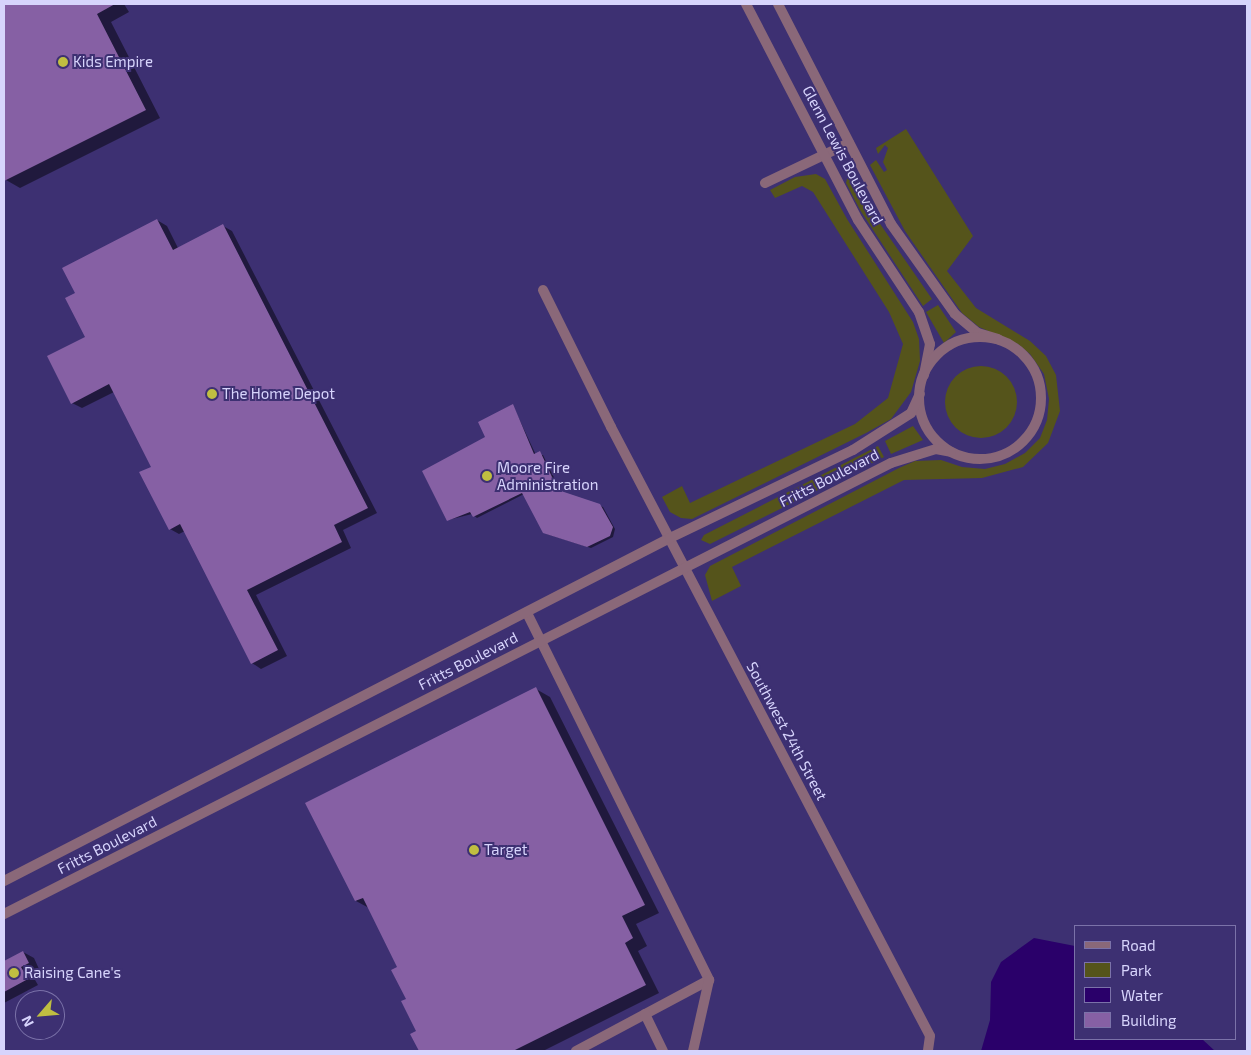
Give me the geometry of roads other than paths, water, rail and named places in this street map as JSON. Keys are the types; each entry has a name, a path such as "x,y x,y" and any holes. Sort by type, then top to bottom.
{"street":[{"name":"Glenn Lewis Boulevard","path":"746,4 858,220 919,312 930,344 924,375"},
{"name":"Glenn Lewis Boulevard","path":"778,4 891,224 942,297 968,326 998,339"},
{"path":"765,183 849,143"},
{"name":"Southwest 24th Street","path":"543,290 611,427 930,1036 928,1051"},
{"path":"978,337 998,339 1016,348 1031,363 1040,382 1042,402 1037,422 1026,440 1010,453 991,459 970,459 951,452 934,439 924,422 920,394 924,375 932,360 957,341 978,337"},
{"name":"Fritts Boulevard","path":"4,881 528,613 670,538 853,450 911,413 920,394"},
{"name":"Fritts Boulevard","path":"4,914 540,640 891,464 936,449 951,452"},
{"path":"528,613 709,980 693,1051"},
{"path":"576,1051 709,980"},
{"path":"645,1014 663,1051"}],"water":[{"path":"1034,938 1074,946 1074,1040 1203,1040 1215,1051 981,1051 990,1020 991,982 1001,962"}],"place":[{"name":"Kids Empire","path":"63,62"},
{"name":"The Home Depot","path":"212,394"},
{"name":"Moore Fire Administration","path":"487,476"},
{"name":"Target","path":"474,850"},
{"name":"Raising Cane's","path":"14,973"}]}
